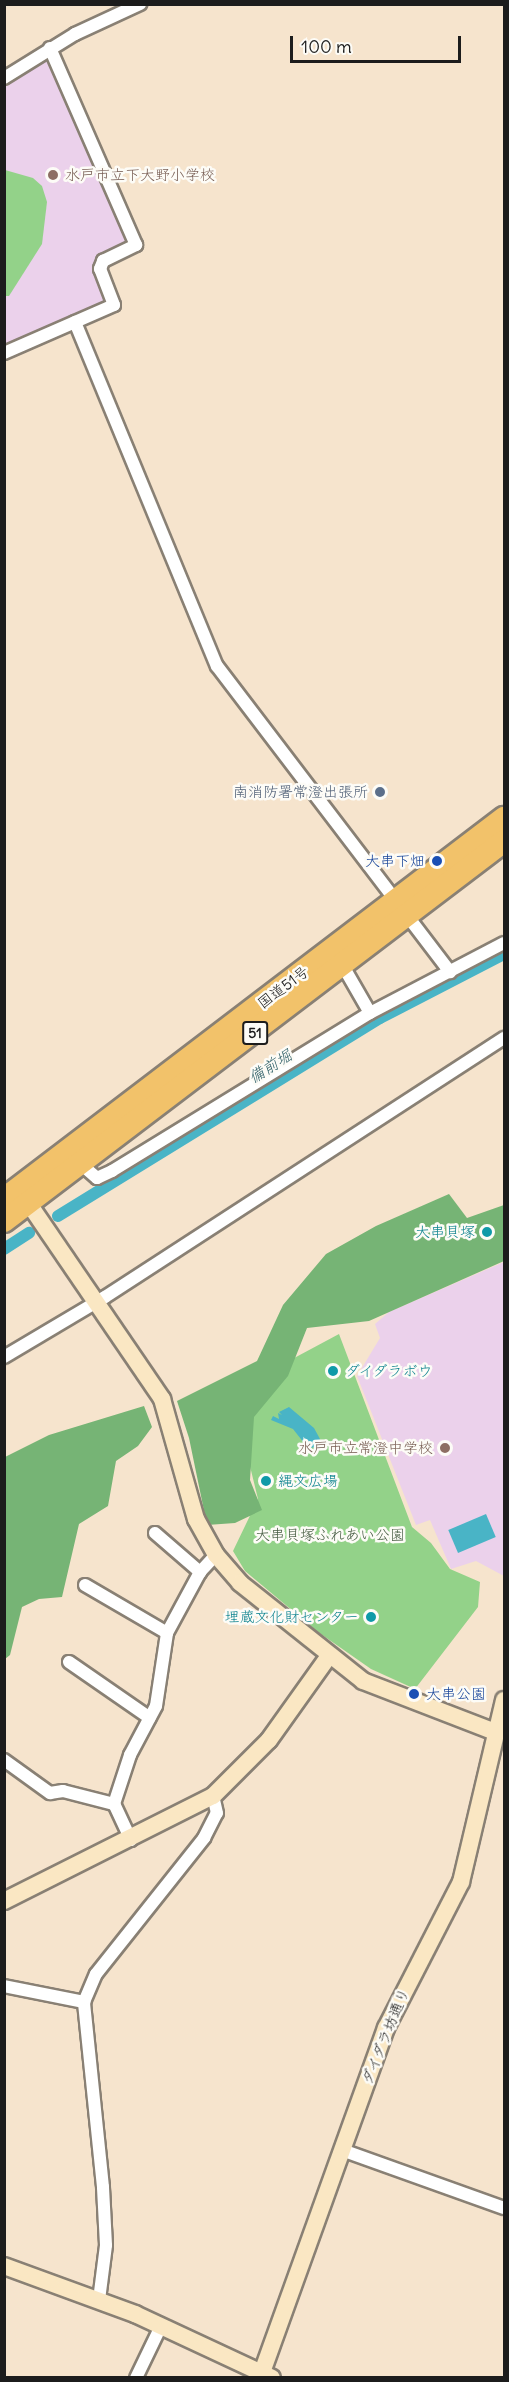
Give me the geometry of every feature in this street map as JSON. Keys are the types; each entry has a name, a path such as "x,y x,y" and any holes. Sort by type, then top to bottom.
{"highway":[{"name":"国道51号","path":"28,1209 82,1165 343,966 403,908 504,818"},
{"name":"国道51号","path":"4,1221 28,1209 403,908 504,842"}],"street":[{"path":"4,78 50,48 140,4"},
{"path":"4,353 114,305 100,269 103,261 136,245 50,48"},
{"path":"75,322 212,657 450,972"},
{"path":"82,1165 97,1178 112,1171 370,1013 504,943"},
{"path":"343,966 370,1013"},
{"path":"4,1357 97,1302 504,1038"},
{"path":"28,1209 97,1302 162,1399 196,1519 216,1555 240,1583 329,1656 375,1687 495,1732"},
{"path":"156,1533 200,1572"},
{"path":"131,1840 114,1804 130,1755 150,1718 160,1688 168,1633 200,1572 216,1555"},
{"path":"85,1585 168,1633"},
{"path":"4,1901 131,1840 213,1796 269,1740 329,1656"},
{"path":"69,1662 150,1718"},
{"name":"ダイダラ坊通り","path":"264,2376 342,2150 396,2004 439,1929 461,1882 504,1700"},
{"path":"4,1760 50,1792 63,1791 114,1804"},
{"path":"99,2300 106,2245 103,2187 84,2002 96,1974 204,1838 217,1813 213,1796"},
{"path":"4,1986 84,2002"},
{"path":"342,2150 504,2208"},
{"path":"4,2266 99,2300 161,2326 264,2376"},
{"path":"136,2378 161,2326"}],"shaded area":[{"name":"水戸市立下大野小学校","path":"44,59 51,62 130,241 98,259 106,302 5,347 5,87"},
{"name":"水戸市立常澄中学校","path":"504,1262 504,1576 476,1561 451,1569 430,1520 416,1525 357,1376 380,1338 375,1324 389,1312"}],"green space":[{"path":"5,170 33,178 42,186 47,202 42,244 9,296 4,296"},
{"path":"449,1194 467,1218 504,1205 504,1261 369,1321 307,1328 288,1376 254,1417 250,1480 262,1510 235,1523 207,1525 189,1438 177,1401 257,1361 283,1305 326,1254 376,1226"},
{"name":"大串貝塚ふれあい公園","path":"339,1334 412,1527 431,1543 450,1569 480,1582 478,1607 415,1689 371,1669 318,1632 245,1571 233,1551 258,1499 246,1450 238,1388"},
{"path":"144,1406 152,1427 138,1446 116,1461 108,1506 79,1524 62,1597 39,1599 22,1607 10,1655 5,1659 5,1457 49,1435"}],"water":[{"path":"289,1407 314,1428 320,1439 317,1447 308,1448 293,1429 271,1420 273,1416 279,1419 278,1413 282,1415 279,1412"},
{"path":"486,1514 496,1537 458,1553 448,1530"}],"waterway":[{"name":"備前堀","path":"58,1216 380,1018 504,954"},
{"name":"備前堀","path":"4,1249 29,1233"}],"place":[{"name":"水戸市立下大野小学校","path":"53,175"},
{"name":"南消防署常澄出張所","path":"380,792"},
{"name":"大串下畑","path":"437,861"},
{"name":"大串貝塚","path":"487,1232"},
{"name":"ダイダラボウ","path":"333,1371"},
{"name":"水戸市立常澄中学校","path":"445,1448"},
{"name":"縄文広場","path":"266,1481"},
{"name":"埋蔵文化財センター","path":"371,1617"},
{"name":"大串公園","path":"414,1694"}]}
